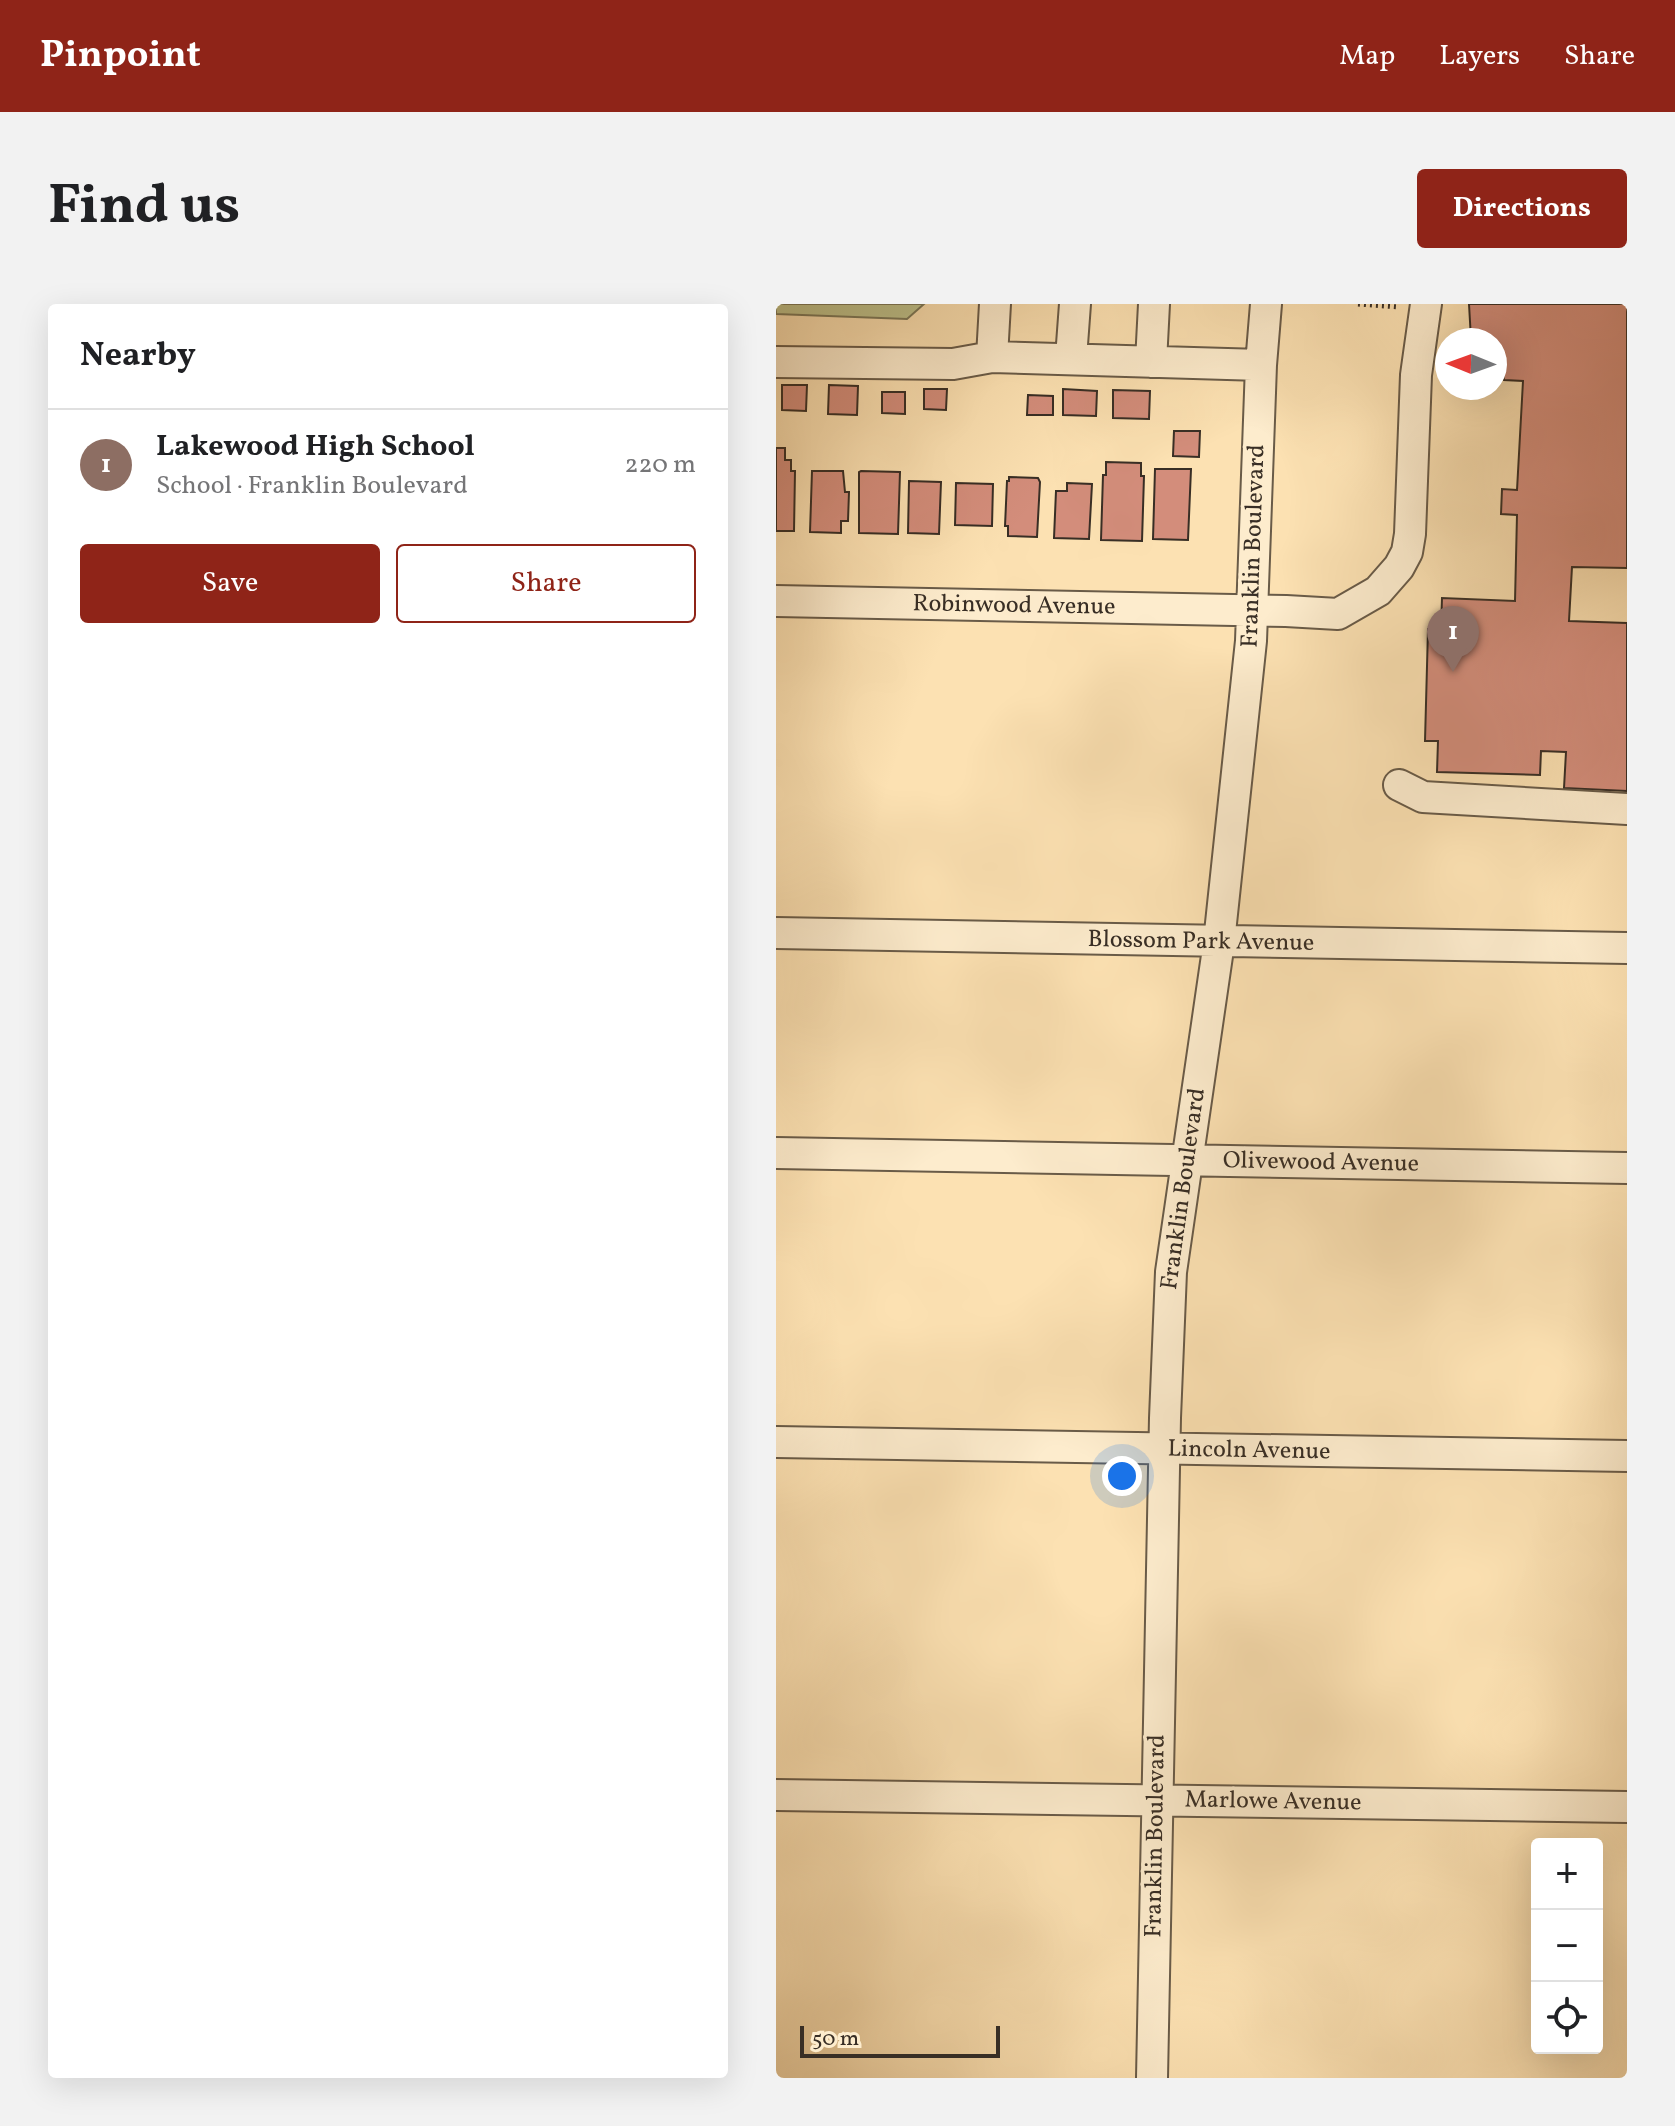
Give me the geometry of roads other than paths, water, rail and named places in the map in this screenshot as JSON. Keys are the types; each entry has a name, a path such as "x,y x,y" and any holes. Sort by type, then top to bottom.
{"street":[{"path":"992,357 995,304"},
{"path":"1071,358 1075,304"},
{"path":"1151,362 1154,304"},
{"name":"Franklin Boulevard","path":"1152,2078 1171,1272 1219,942 1251,641 1266,304"},
{"name":"Robinwood Avenue","path":"776,601 1338,614 1378,591 1399,567 1407,552 1419,306"},
{"path":"776,362 953,364 992,357 1261,365"},
{"path":"1399,785 1423,797 1627,809"},
{"name":"Blossom Park Avenue","path":"776,933 1627,948"},
{"name":"Olivewood Avenue","path":"776,1153 1627,1168"},
{"name":"Lincoln Avenue","path":"776,1442 1627,1456"},
{"name":"Marlowe Avenue","path":"776,1795 1627,1807"}],"place":[{"name":"Lakewood High School","path":"1453,672"}]}
